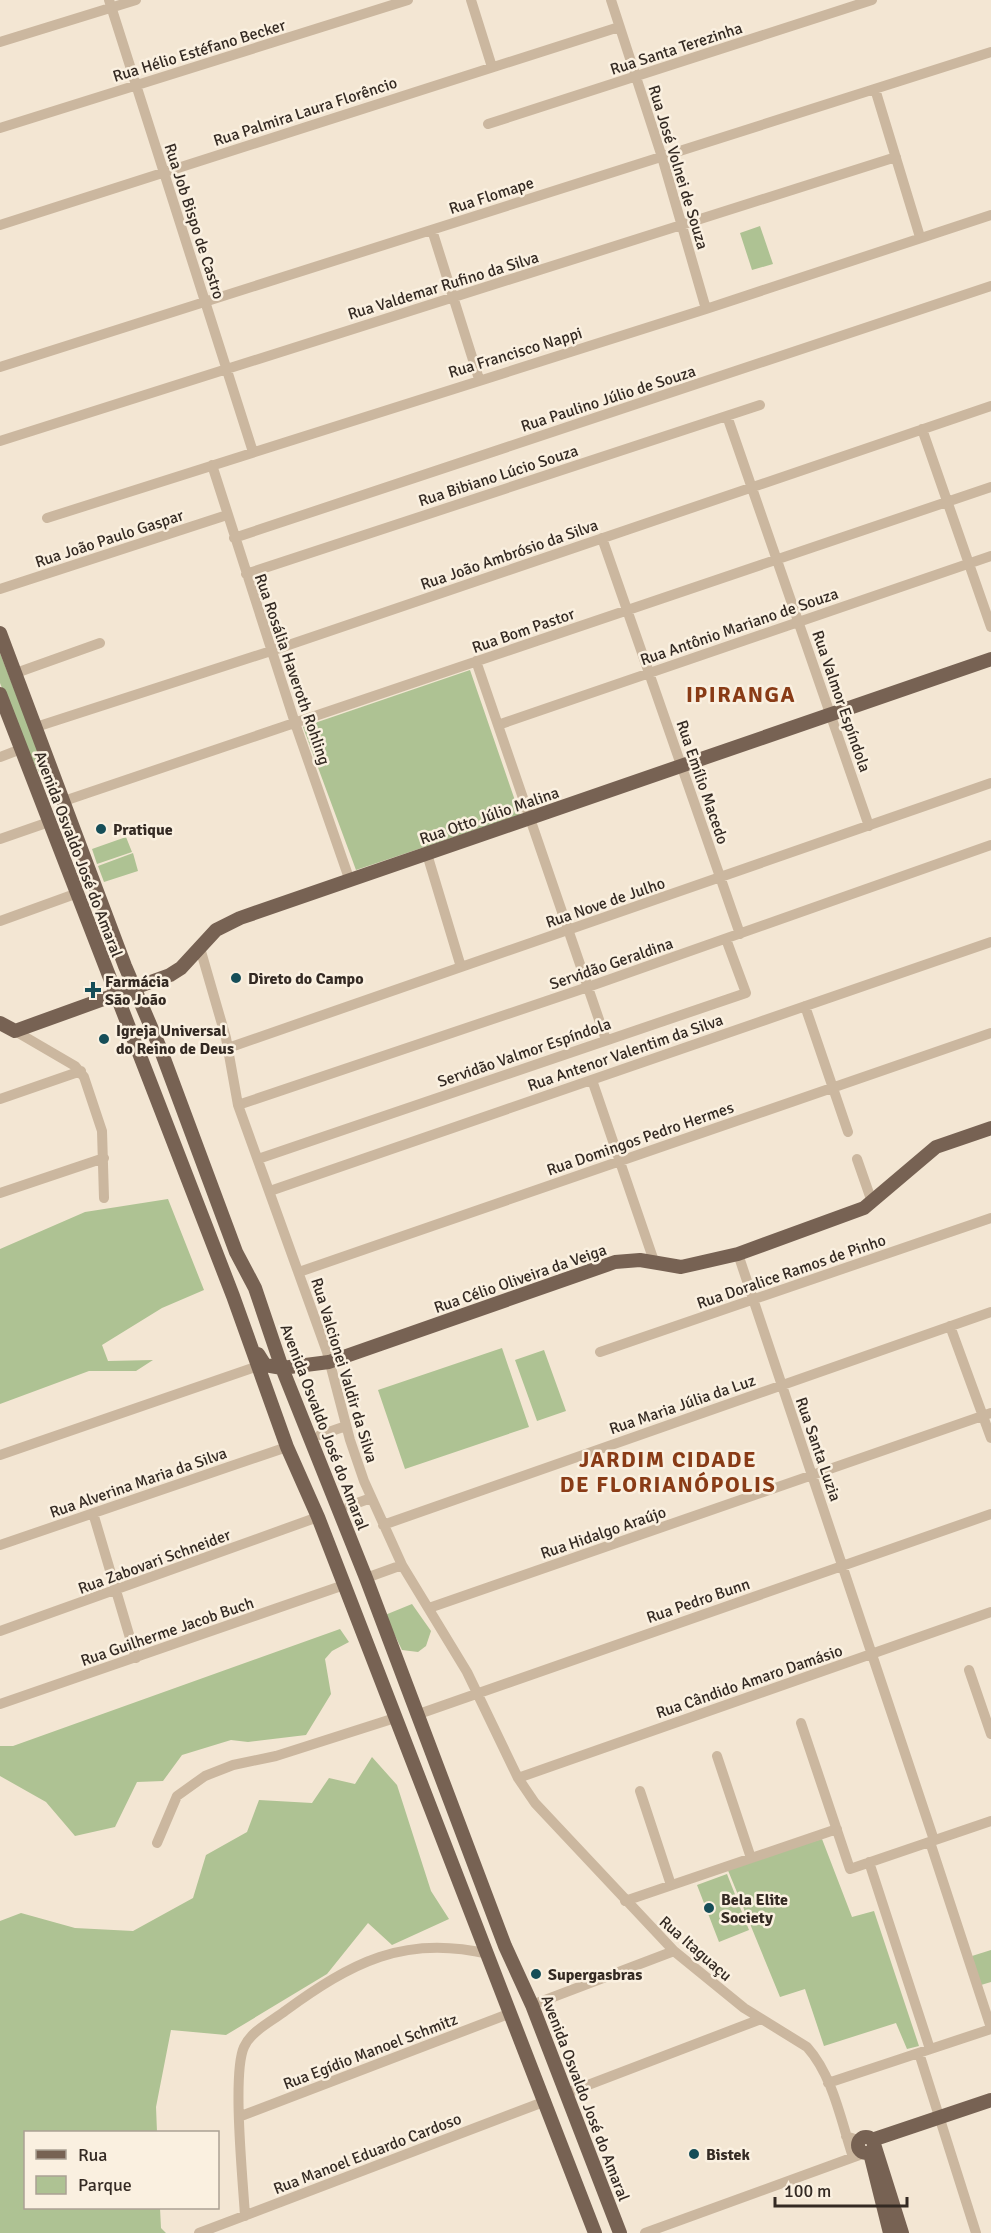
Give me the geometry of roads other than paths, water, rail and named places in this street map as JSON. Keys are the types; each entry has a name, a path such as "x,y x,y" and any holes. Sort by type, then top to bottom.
{"main road":[{"name":"Avenida Osvaldo José do Amaral","path":"0,633 134,989 160,1048 236,1252 255,1288 282,1368 366,1578 505,1946 532,2005 620,2233"},
{"name":"Rua Otto Júlio Malina","path":"15,1031 116,996 176,971 211,935 230,922 991,658"},
{"name":"Avenida Osvaldo José do Amaral","path":"0,694 75,894 248,1338 287,1447 318,1517 465,1900 546,2101 595,2233"},
{"path":"21,749 46,799 54,802 64,801"},
{"path":"0,1023 15,1031"},
{"name":"Rua Célio Oliveira da Veiga","path":"282,1368 329,1362 615,1262 632,1260 687,1266 738,1254 855,1211 872,1202 936,1147 991,1128"},
{"path":"202,1218 208,1210 213,1210 228,1242 236,1252"},
{"path":"248,1338 263,1363 282,1368"},
{"path":"287,1447 309,1484 320,1484 323,1472"},
{"path":"465,1900 474,1891 480,1895 492,1928 505,1946"},
{"path":"503,1994 514,2009 524,2034 535,2038 542,2031"},
{"path":"898,2233 865,2148 939,2117 991,2100"}],"street":[{"path":"0,42 110,4 136,0"},
{"name":"Rua Hélio Estéfano Becker","path":"0,128 408,0"},
{"path":"471,0 492,67"},
{"name":"Rua José Volnei de Souza","path":"611,0 662,157 706,309"},
{"name":"Rua Santa Terezinha","path":"488,124 872,0"},
{"name":"Rua Job Bispo de Castro","path":"110,4 253,452"},
{"name":"Rua Palmira Laura Florêncio","path":"0,225 620,27"},
{"name":"Rua Flomape","path":"0,367 991,52"},
{"path":"875,89 920,237"},
{"name":"Rua Valdemar Rufino da Silva","path":"0,441 896,158"},
{"name":"Rua Francisco Nappi","path":"47,518 479,379 706,309 991,215"},
{"path":"432,230 479,379"},
{"name":"Rua Paulino Júlio de Souza","path":"234,538 991,286"},
{"name":"Rua Bibiano Lúcio Souza","path":"246,574 760,405"},
{"name":"Rua João Ambrósio da Silva","path":"36,727 271,651 991,406"},
{"name":"Rua Valmor Espíndola","path":"727,416 869,826"},
{"path":"922,429 991,627"},
{"name":"Rua Rosália Haveroth Rohling","path":"212,465 271,651 350,881"},
{"name":"Rua Bom Pastor","path":"64,801 991,487"},
{"name":"Rua João Paulo Gaspar","path":"0,589 227,515"},
{"name":"Rua Emílio Macedo","path":"602,538 740,934"},
{"name":"Rua Antônio Mariano de Souza","path":"498,725 991,556"},
{"path":"16,672 100,643"},
{"path":"476,662 606,1040"},
{"path":"0,757 21,749"},
{"name":"Rua Nove de Julho","path":"228,1048 991,783"},
{"path":"0,839 49,822"},
{"name":"Servidão Geraldina","path":"238,1105 588,987 991,845"},
{"path":"427,854 462,967"},
{"path":"0,921 75,894"},
{"name":"Servidão Valmor Espíndola","path":"258,1159 746,993 726,939"},
{"name":"Rua Antenor Valentim da Silva","path":"270,1191 991,942"},
{"name":"Rua Valcionei Valdir da Silva","path":"200,948 228,1048 238,1105 299,1272 329,1362 346,1426 371,1498 402,1565 477,1693 518,1778"},
{"path":"805,1006 848,1132"},
{"path":"15,1031 81,1071 99,1120 104,1158 105,1198"},
{"name":"Rua Domingos Pedro Hermes","path":"299,1272 991,1033"},
{"path":"0,1099 81,1071"},
{"path":"592,1080 655,1263"},
{"path":"0,1193 104,1158"},
{"path":"857,1159 872,1202"},
{"name":"Rua Doralice Ramos de Pinho","path":"600,1352 991,1218"},
{"name":"Rua Santa Luzia","path":"738,1254 872,1654 991,2029"},
{"name":"Rua Maria Júlia da Luz","path":"383,1525 991,1312"},
{"path":"950,1326 987,1414 991,1438"},
{"path":"0,1455 258,1366"},
{"name":"Rua Hidalgo Araújo","path":"429,1608 987,1414"},
{"path":"320,1435 346,1426"},
{"name":"Rua Alverina Maria da Silva","path":"0,1545 287,1447"},
{"path":"349,1506 371,1498"},
{"path":"93,1513 136,1658"},
{"name":"Rua Pedro Bunn","path":"416,1715 991,1514"},
{"name":"Rua Zabovari Schneider","path":"0,1631 318,1517"},
{"path":"366,1578 402,1565"},
{"name":"Rua Guilherme Jacob Buch","path":"0,1704 344,1585"},
{"name":"Rua Cândido Amaro Damásio","path":"518,1778 991,1612"},
{"path":"969,1670 991,1734"},
{"path":"157,1843 177,1796 205,1776 232,1765 276,1756 395,1718"},
{"path":"801,1723 850,1869 991,1821"},
{"path":"717,1756 751,1858"},
{"name":"Rua Itaguaçu","path":"518,1778 535,1803 674,1952 761,2019 807,2047 818,2062 828,2083 846,2136 865,2148"},
{"path":"640,1791 671,1885"},
{"path":"626,1901 837,1829"},
{"path":"869,1863 930,2049"},
{"path":"244,2216 242,2055 248,2040 322,1984 357,1964 399,1951 441,1947 488,1954"},
{"path":"532,2005 674,1952"},
{"name":"Rua Egídio Manoel Schmitz","path":"241,2116 511,2013"},
{"path":"567,2093 761,2019"},
{"path":"828,2083 991,2029"},
{"path":"919,2053 976,2233"},
{"name":"Rua Manoel Eduardo Cardoso","path":"199,2233 546,2101"},
{"path":"846,2136 865,2148"},
{"path":"645,2233 865,2148"}],"place":[{"name":"Pratique","path":"101,829"},
{"name":"Direto do Campo","path":"236,978"},
{"name":"Farmácia São João","path":"93,990"},
{"name":"Igreja Universal do Reino de Deus","path":"104,1039"},
{"name":"Bela Elite Society","path":"709,1908"},
{"name":"Supergasbras","path":"536,1974"},
{"name":"Bistek","path":"694,2154"}],"district":[{"name":"IPIRANGA","path":"741,694"},
{"name":"JARDIM CIDADE DE FLORIANÓPOLIS","path":"668,1472"}]}
